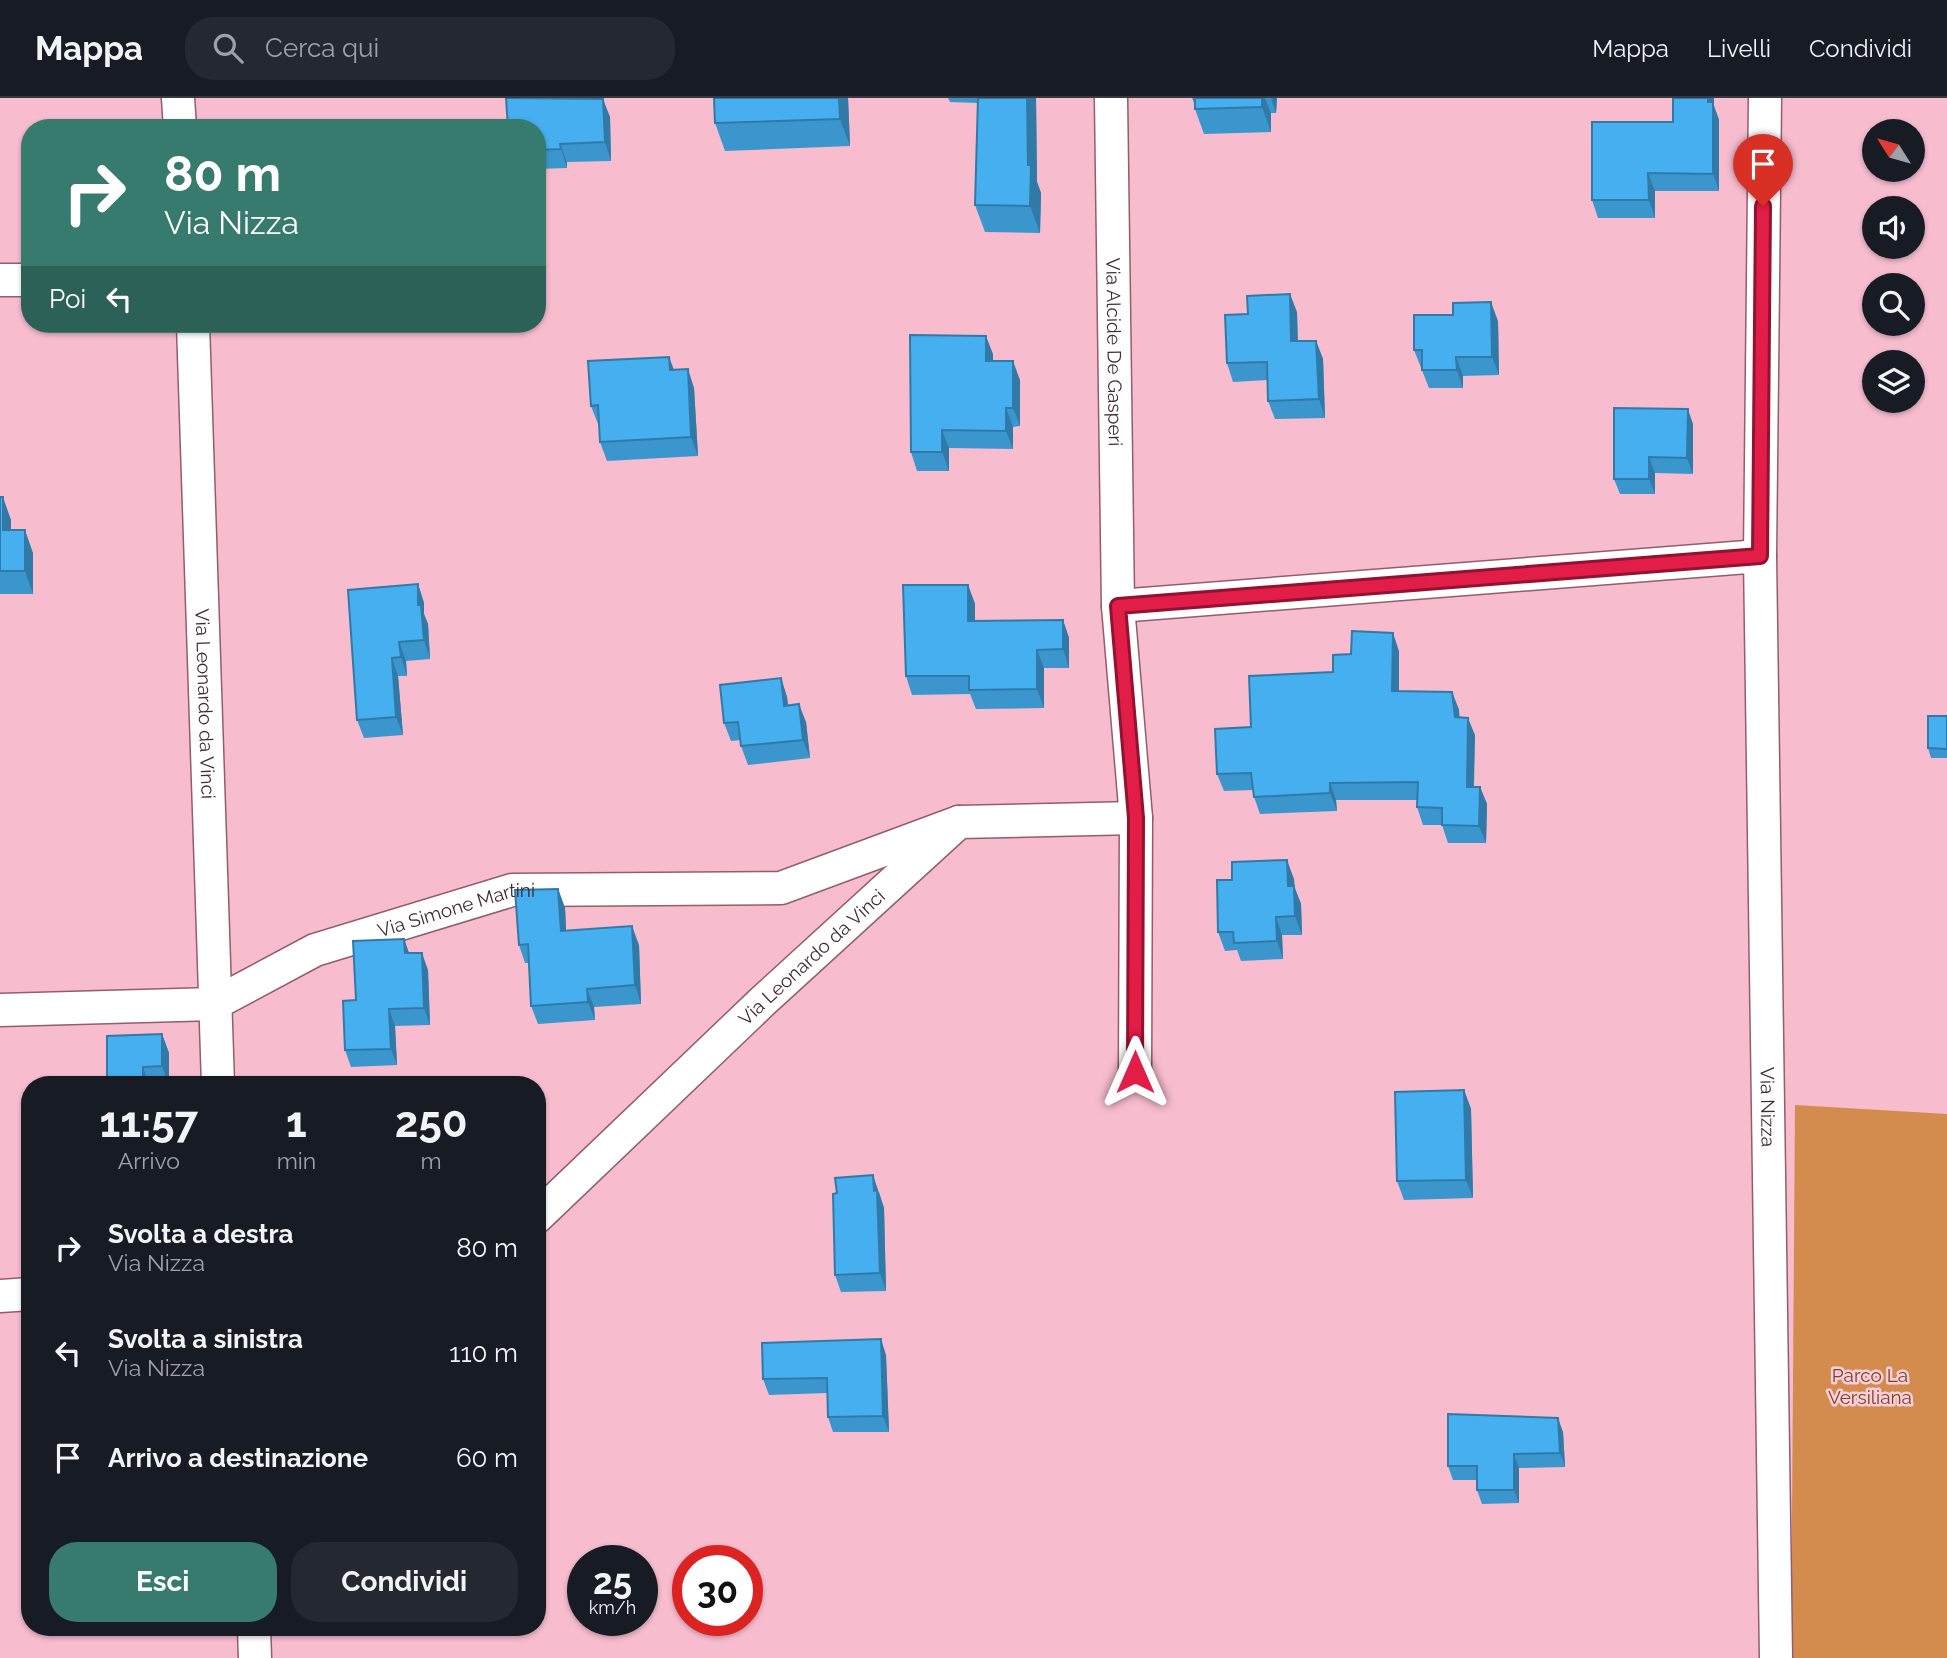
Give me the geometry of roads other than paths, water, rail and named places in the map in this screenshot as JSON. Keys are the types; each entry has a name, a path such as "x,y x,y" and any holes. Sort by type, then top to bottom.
{"street":[{"path":"178,98 179,119"},
{"name":"Via Alcide De Gasperi","path":"1111,98 1118,606 1136,818 1135,1072"},
{"name":"Via Nizza","path":"1765,98 1760,556 1776,1658"},
{"path":"0,280 21,280"},
{"name":"Via Leonardo da Vinci","path":"192,333 218,1076"},
{"path":"1118,606 1760,556"},
{"path":"960,822 1136,818"},
{"name":"Via Leonardo da Vinci","path":"546,1208 763,1000 960,822"},
{"name":"Via Simone Martini","path":"0,1010 214,1004 315,950 512,890 781,888 960,822"},
{"path":"0,1296 21,1295"},
{"path":"254,1636 255,1658"}],"park label":[{"name":"Parco La Versiliana","path":"1870,1386"}]}
